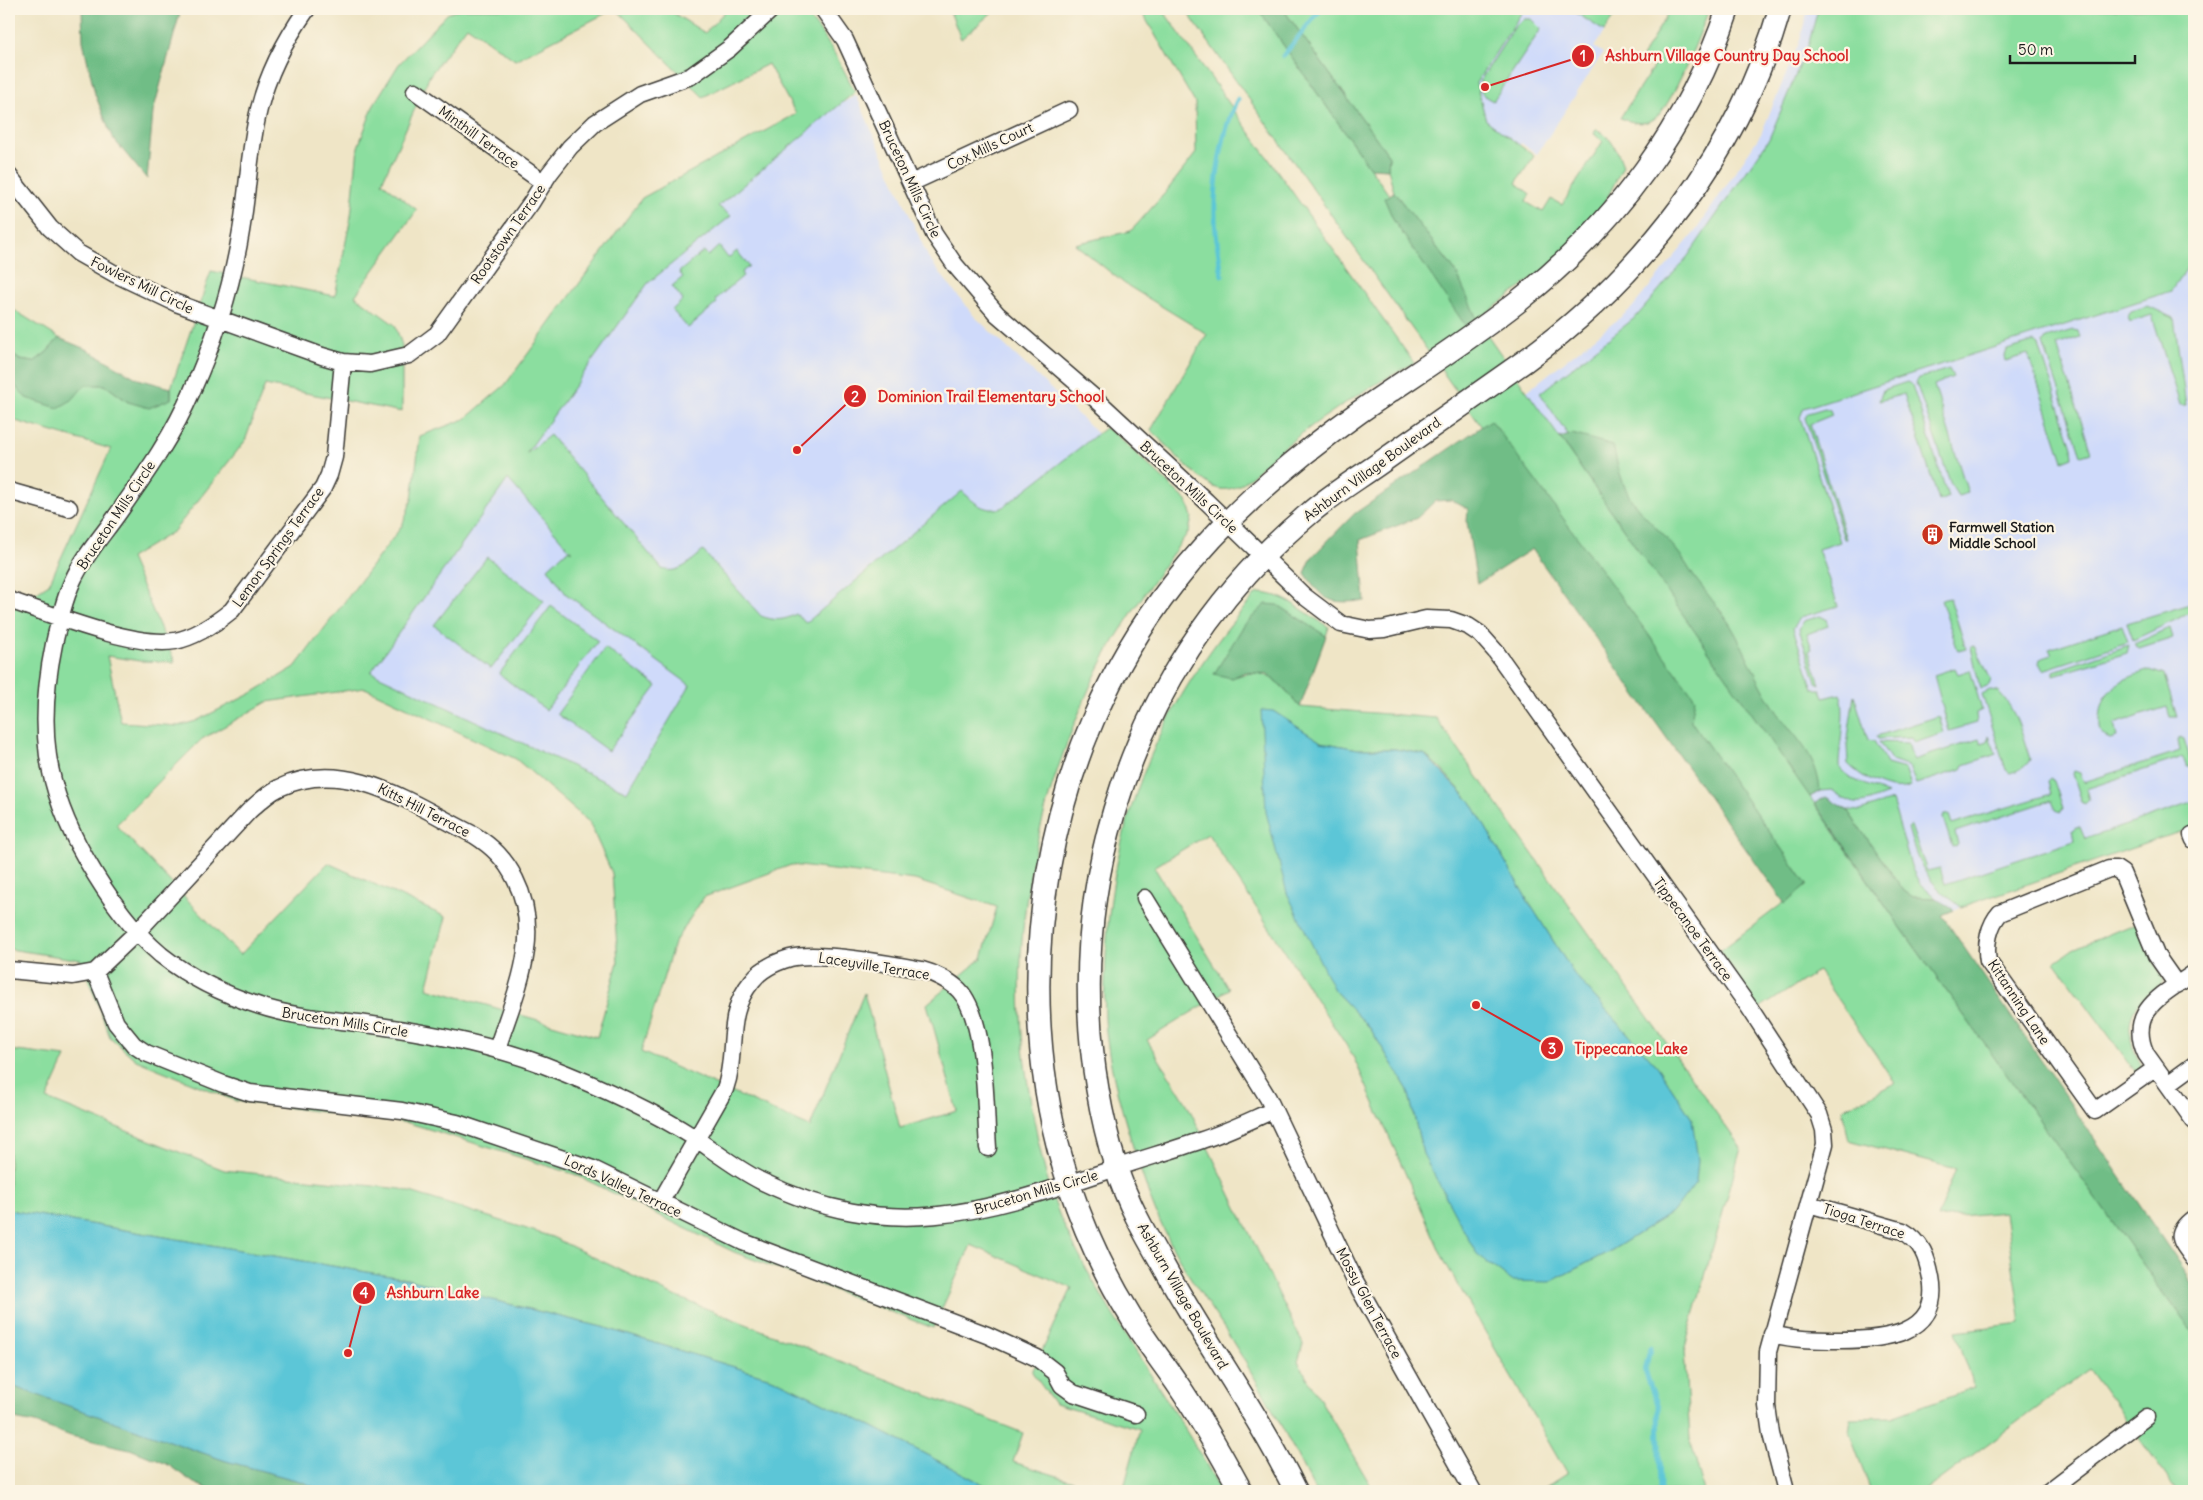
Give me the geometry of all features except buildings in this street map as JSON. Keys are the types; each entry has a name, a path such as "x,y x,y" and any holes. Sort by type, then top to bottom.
{"main road":[{"path":"1241,1491 1182,1392 1130,1316 1091,1239 1069,1184 1054,1124 1045,1073 1039,986 1040,947 1045,897 1061,808 1073,769 1089,731 1130,648 1152,611 1172,584 1227,521 1286,468 1356,415 1495,319 1558,268 1599,228 1634,188 1692,97 1728,9"},
{"name":"Ashburn Village Boulevard","path":"1296,1491 1257,1420 1178,1292 1136,1216 1117,1168 1102,1107 1090,1023 1090,937 1102,854 1122,785 1140,738 1165,686 1195,639 1263,558 1285,535 1331,497 1527,359 1575,322 1621,280 1689,197 1737,118 1756,79 1780,9"}],"street":[{"name":"Bruceton Mills Circle","path":"306,9 281,50 260,107 252,145 241,233 221,320 175,428 74,577 60,617 49,668 44,715 48,764 71,834 100,884 138,932 160,954 182,970 227,994 291,1015 365,1024 497,1049 575,1076 609,1091 696,1139 731,1165 763,1182 804,1198 876,1216 915,1217 973,1211 1004,1204 1117,1168"},
{"name":"Rootstown Terrace","path":"221,320 343,362 370,364 409,355 437,334 570,147 595,123 640,94 697,73 730,48 772,9"},
{"name":"Bruceton Mills Circle","path":"823,9 845,40 934,234 954,265 991,308 1028,343 1056,363 1227,521 1263,558"},
{"name":"Minthill Terrace","path":"415,90 544,183"},
{"name":"Cox Mills Court","path":"911,183 1069,110"},
{"name":"Fowlers Mill Circle","path":"9,176 50,228 78,253 115,274 168,299 221,320"},
{"name":"Lemon Springs Terrace","path":"9,600 142,641 175,641 197,633 232,610 323,488 329,475 334,457 343,362"},
{"path":"9,491 69,508"},
{"name":"Tippecanoe Terrace","path":"1263,558 1304,596 1341,624 1370,630 1426,619 1451,620 1468,626 1480,634 1496,652 1749,1008 1820,1114 1825,1144 1772,1334 1766,1370 1767,1406 1771,1434 1786,1491"},
{"name":"Kitts Hill Terrace","path":"95,972 138,932 249,811 279,788 312,778 331,776 372,784 490,845 508,866 521,891 528,915 528,946 525,962 497,1049"},
{"name":"Kittanning Lane","path":"2156,1068 2095,1112 1988,961 1987,946 1994,920 2000,913 2109,869 2116,869 2122,873 2156,955 2176,985"},
{"name":"Mossy Glen Terrace","path":"1145,898 1274,1110 1364,1297 1474,1491"},
{"name":"Laceyville Terrace","path":"661,1200 725,1090 731,1073 733,1020 741,998 752,981 769,966 791,958 816,955 923,971 942,978 958,990 967,1004 979,1036 988,1148"},
{"path":"9,970 73,976 95,972"},
{"name":"Lords Valley Terrace","path":"95,972 116,1023 134,1045 146,1053 223,1084 250,1092 402,1111 450,1122 574,1162 661,1200 705,1226 743,1242 923,1309 995,1339 1037,1358 1055,1372 1062,1384 1073,1393 1136,1414"},
{"path":"2194,973 2150,1006 2142,1017 2139,1030 2141,1043 2156,1068 2194,1121"},
{"path":"2168,1084 2194,1065"},
{"path":"1117,1168 1205,1139 1274,1110"},
{"name":"Tioga Terrace","path":"1772,1334 1798,1340 1882,1339 1905,1332 1917,1324 1926,1313 1932,1300 1933,1287 1928,1262 1923,1248 1915,1238 1903,1231 1809,1204"},
{"path":"2194,1218 2183,1226 2180,1234 2181,1241 2194,1259"},
{"path":"2049,1491 2146,1417"}],"shaded area":[{"path":"1390,9 1615,9 1618,11 1594,47 1603,53 1537,154 1521,143 1502,174"},
{"name":"Farmwell Station Middle School","path":"1808,9 2194,9 2194,827 1941,914 1904,932 1527,391 1631,309 1695,232 1761,134 1799,43"},
{"path":"856,95 929,259 973,315 1179,511 694,824 333,655 632,227"}],"green space":[{"path":"82,9 181,9 153,112 147,179 112,137 95,94 83,41"},
{"path":"460,9 614,9 515,60 467,26 430,75 382,182 417,210 355,296 395,325 402,345 402,412 265,385 245,441 174,531 130,558 175,662 140,661 107,656 121,722 178,726 196,721 250,694 295,667 402,526 412,499 420,436 465,419 505,385 642,198 796,114 768,64 703,97 616,9 667,9 705,33 727,9 801,9 825,38 855,92 718,206 731,216 648,283 526,454 550,435 662,569 679,569 703,551 761,616 779,620 796,614 806,623 962,491 980,506 990,509 1002,508 1105,428 1115,434 1187,501 1192,517 1189,531 1136,606 1102,661 1089,688 1057,770 1033,862 1025,908 1021,954 1020,1001 1023,1049 1030,1096 1042,1159 1055,1205 1078,1254 1098,1289 1221,1491 1123,1491 1140,1429 1055,1404 1032,1372 1072,1288 971,1245 933,1328 734,1252 574,1174 409,1123 236,1101 136,1060 110,1037 81,960 9,949 13,853 9,781 9,610 49,584 111,449 9,419 9,378 12,382 72,400 84,384 105,385 128,402 171,399 171,388 211,271 335,296 351,216 358,147 374,104 399,64 447,14","holes":["508,479 572,552 568,550 548,568 566,594 690,685 627,792 371,672","365,688 516,759 589,822 612,873 618,962 597,1037 427,988 446,917 328,863 240,955 116,825 202,739 267,702","791,865 915,880 997,907 982,958 927,1004 957,1111 900,1128 864,993 810,1127 641,1052 674,943 704,897"]},
{"path":"949,9 996,9 961,39"},
{"path":"1140,9 1162,9 1414,363 1338,408 1302,433 1247,480 1227,489 1220,489 1204,481 1184,464 1151,430 1207,334 1125,284 1075,244 1131,231 1165,193 1196,153 1195,103"},
{"path":"1185,9 1258,9 1475,317 1456,272 1394,192 1388,169 1389,156 1283,9 1524,9 1476,83 1486,120 1534,156 1516,183 1530,194 1526,202 1543,212 1551,199 1562,205 1603,141 1594,134 1596,129 1613,144 1623,166 1596,221 1550,266 1477,320 1789,765 1540,393 1637,316 1688,256 1769,139 1808,46 1818,9 2194,9 2194,258 2171,291 1804,408 1800,417 1840,542 1818,549 1838,606 1801,617 1793,628 1813,689 1821,689 1824,698 1840,694 1842,700 1843,718 1839,766 1850,778 1888,794 1859,803 1854,803 1832,790 1820,791 1810,797 1904,932 2194,1335 2194,1491 2177,1491 2089,1369 1924,1491 1871,1491 1849,1432 1851,1418 1892,1417 1974,1387 1956,1331 2021,1323 2005,1212 1937,1218 1956,1169 1849,1140 1842,1110 1895,1083 1818,971 1759,1009 1720,951 1807,885"},
{"path":"1258,9 1283,9 1389,156 1388,169 1370,168"},
{"path":"1570,9 1619,9 1604,31"},
{"path":"1658,9 1709,9 1685,68 1661,112 1650,121 1642,123 1633,122 1620,118 1654,66 1642,57 1667,15"},
{"path":"1524,19 1531,19 1541,29 1493,101 1482,94 1480,81 1516,25"},
{"path":"1394,192 1456,272 1477,319 1467,328 1394,221 1384,198"},
{"path":"719,246 728,258 737,251 749,266 741,273 743,276 715,300 717,303 688,328 672,310 683,300 672,286 683,277 679,272 704,251 708,256"},
{"path":"2148,306 2174,318 2186,405 2180,405 2152,315 2130,322 2128,317 2131,311"},
{"path":"9,307 59,338 47,352 34,362 20,360 9,352"},
{"path":"2073,330 2078,331 2080,337 2057,345 2091,452 2081,455 2043,343 2046,338"},
{"path":"59,338 88,350 138,379 171,388 171,399 149,408 128,402 105,385 85,385 72,400 58,408 26,398 9,378 9,352 20,360 34,362 47,352"},
{"path":"2034,342 2039,345 2072,447 2073,457 2063,461 2028,354 2006,361 2007,350"},
{"path":"1949,369 1953,377 1934,385 1968,493 1958,496 1951,485 1916,383 1919,378"},
{"path":"1907,382 1912,385 1948,497 1939,501 1904,394 1879,401 1883,390"},
{"path":"1825,408 1830,410 1832,415 1810,424 1846,539 1844,539 1805,418 1808,413"},
{"path":"1491,420 1695,698 1691,721 1807,885 1785,904 1532,549 1477,584 1467,522 1468,509 1451,500 1435,501 1417,518 1360,540 1365,601 1344,602 1329,599 1318,591 1305,573 1312,557 1354,514"},
{"path":"1572,434 1613,445 1620,475 1629,496 1677,551 1723,614 1743,648 1767,696 1809,755 1818,777 1820,791 1810,797 1560,438"},
{"path":"487,557 544,601 491,669 434,625"},
{"path":"1257,593 1277,596 1329,627 1326,636 1278,605 1232,678 1254,673 1271,678 1286,690 1300,707 1436,718 1741,1148 1684,1351 1690,1439 1704,1491 1540,1491 1567,1474 1445,1262 1352,1054 1208,834 1154,867 1229,989 1147,1040 1187,1104 1303,1344 1298,1362 1374,1491 1315,1491 1254,1376 1171,1244 1147,1190 1122,1109 1109,1054 1105,998 1110,904 1119,854 1132,807 1148,761 1169,717 1195,674 1224,633","holes":["1273,711 1321,742 1358,749 1395,749 1424,754 1440,768 1471,802 1528,901 1574,974 1658,1067 1692,1119 1673,1212 1612,1250 1550,1282 1423,1154 1408,1090 1370,1028 1334,990"]},
{"path":"1950,598 1966,649 1958,651 1941,600"},
{"path":"2194,603 2194,608 2190,613 2133,640 2127,623"},
{"path":"1266,604 1278,605 1326,636 1300,707 1284,688 1267,674 1245,672 1232,678 1214,674 1244,625"},
{"path":"551,606 598,641 546,710 499,674"},
{"path":"1820,616 1826,619 1828,626 1807,634 1812,649 1809,651 1820,684 1816,682 1799,629 1804,621"},
{"path":"2122,625 2128,642 2043,670 2039,663 2040,659 2052,655 2049,649"},
{"path":"2170,628 2173,638 2139,649 2134,644"},
{"path":"2129,645 2127,653 2054,675 2054,671"},
{"path":"1975,646 1991,680 1989,685 1980,689 1971,647"},
{"path":"605,648 657,686 608,751 557,714"},
{"path":"1955,668 1958,674 1970,670 1982,710 1976,713 1977,723 1949,731 1934,675"},
{"path":"2150,670 2164,675 2177,717 2170,717 2167,707 2114,724 2117,737 2110,739 2104,736 2101,730 2100,718 2105,698 2123,680"},
{"path":"1990,690 1998,691 2009,706 2018,722 2030,759 2024,767 2010,773 2006,770 1982,694"},
{"path":"1854,695 1868,740 1874,741 1887,764 1905,769 1911,786 1895,788 1877,784 1861,775 1848,764 1847,745"},
{"path":"1939,716 1944,733 1914,743 1911,737 1878,739 1877,736"},
{"path":"1989,736 1996,753 1994,755 1964,765 1962,769 1916,784 1909,767 1892,761 1879,742 1908,743 1913,760 1979,739 1981,743 1988,741"},
{"path":"2180,737 2184,739 2193,768 2187,767 2183,757 2086,789 2089,800 2085,804 2082,802 2073,774 2074,771 2080,773 2084,782 2180,751 2178,741"},
{"path":"2051,779 2054,781 2063,808 2061,812 2056,810 2052,800 1955,832 1958,844 1956,847 1952,846 1943,818 1944,815 1949,815 1952,824 2051,794 2048,782"},
{"path":"1826,797 1847,810 1904,891 1913,897 1936,898 1954,910 1942,915 2194,1285 2194,1335 1904,932 1815,803"},
{"path":"1892,800 1912,869 1920,884 1936,898 1913,897 1904,891 1847,810 1860,811"},
{"path":"2194,802 2194,827 1961,907 1931,881 1922,867 1908,828 1911,826 1927,871 1940,868 1945,884 2074,841 2072,830 2076,827 2080,827 2085,839"},
{"path":"2136,923 2163,979 2158,988 2137,1006 2130,1023 2131,1040 2142,1066 2137,1074 2055,962 2073,949"},
{"path":"9,1050 66,1057 47,1099 224,1170 401,1189 552,1237 672,1295 1023,1433 1013,1462 1105,1491 996,1491 873,1427 774,1379 602,1327 407,1279 9,1210"},
{"path":"9,1385 226,1461 303,1482 322,1491 213,1491 194,1483 167,1464 130,1449 71,1436 35,1423 9,1418"}],"water":[{"path":"1261,710 1273,711 1321,742 1358,749 1395,749 1424,754 1471,802 1528,901 1574,974 1658,1067 1692,1119 1698,1160 1696,1182 1673,1212 1612,1250 1550,1282 1512,1281 1477,1255 1423,1154 1408,1090 1370,1028 1334,990 1287,893 1266,812"},
{"path":"9,1210 407,1279 602,1327 774,1379 873,1427 996,1491 322,1491 303,1482 226,1461 9,1385"}],"waterway":[{"path":"1283,56 1321,9"},
{"path":"1222,275 1217,245 1216,187 1223,140 1232,111 1238,99"},
{"path":"1650,1348 1645,1371 1658,1407 1660,1491"}],"place":[{"name":"Ashburn Village Country Day School","path":"1485,87"},
{"name":"Dominion Trail Elementary School","path":"797,450"},
{"name":"Farmwell Station Middle School","path":"1933,535"},
{"name":"Tippecanoe Lake","path":"1476,1005"},
{"name":"Ashburn Lake","path":"348,1353"}]}
